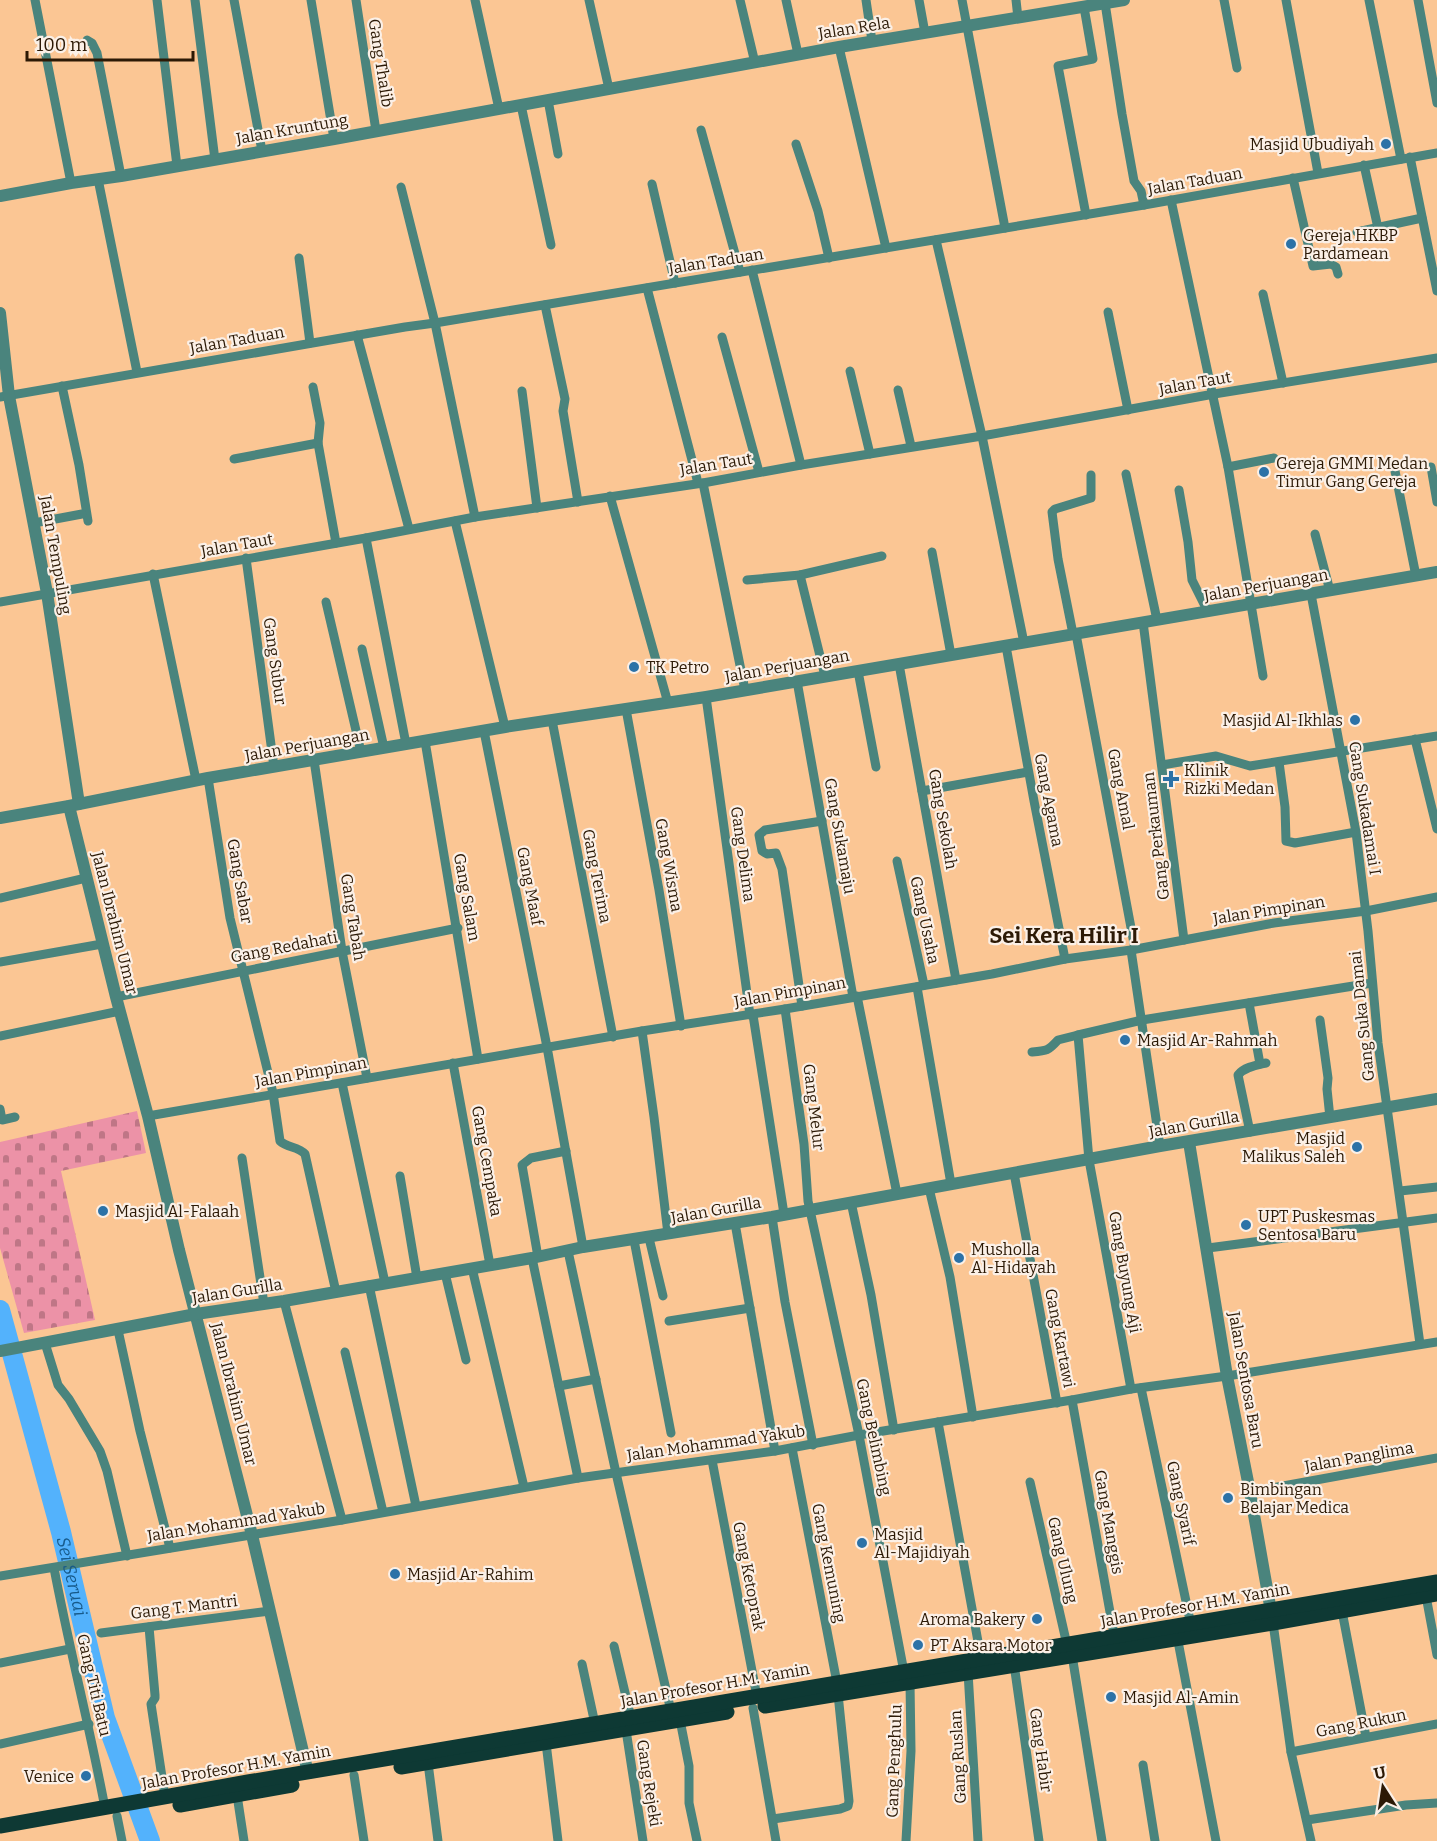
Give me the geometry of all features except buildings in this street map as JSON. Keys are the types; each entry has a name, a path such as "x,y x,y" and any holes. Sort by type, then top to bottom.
{"main road":[{"name":"Jalan Profesor H.M. Yamin","path":"1272,1617 1342,1611 1424,1593 1437,1582"},
{"name":"Jalan Profesor H.M. Yamin","path":"907,1677 981,1658 1070,1650 1424,1593"},
{"name":"Jalan Profesor H.M. Yamin","path":"0,1837 156,1802 460,1753 546,1743 628,1724 907,1677 968,1672 1014,1664 1070,1650"},
{"name":"Jalan Profesor H.M. Yamin","path":"156,1802 237,1795 309,1777 354,1775 429,1763 460,1753 595,1724 628,1724"},
{"name":"Jalan Profesor H.M. Yamin","path":"0,1826 119,1810"}],"street":[{"path":"35,0 71,183"},
{"path":"157,0 177,166"},
{"path":"195,0 215,160"},
{"path":"234,0 262,151"},
{"path":"311,0 334,139"},
{"name":"Gang Thalib","path":"356,0 376,131"},
{"path":"475,0 499,109"},
{"path":"589,0 609,89"},
{"path":"740,0 755,63"},
{"path":"786,0 798,54"},
{"path":"866,0 872,41"},
{"path":"919,0 925,33"},
{"path":"962,0 1005,228"},
{"path":"1016,0 1018,18"},
{"name":"Jalan Rela","path":"590,92 872,41 966,27 1081,5 1124,0"},
{"path":"1224,0 1237,68"},
{"path":"1286,0 1318,173"},
{"path":"1369,0 1422,218 1437,291"},
{"path":"1418,0 1437,103"},
{"path":"1105,3 1134,181 1142,194 1144,205"},
{"path":"1081,5 1093,59 1059,66 1086,215"},
{"path":"87,40 92,43 96,53 121,176"},
{"path":"839,47 886,248"},
{"name":"Jalan Kruntung","path":"0,196 215,160 590,92"},
{"path":"548,100 558,154"},
{"path":"521,105 551,245"},
{"path":"701,130 740,272"},
{"path":"796,144 818,211 829,258"},
{"name":"Jalan Taduan","path":"5,397 357,335 1171,201 1437,153"},
{"path":"1364,165 1378,228"},
{"path":"1293,178 1313,266 1331,264 1336,267 1338,274"},
{"path":"98,179 137,372"},
{"path":"652,184 675,283"},
{"path":"401,187 435,323 475,517"},
{"path":"1171,201 1214,394 1263,676"},
{"path":"1358,232 1422,218"},
{"path":"936,240 982,436 1023,643"},
{"path":"299,258 310,343"},
{"path":"752,270 801,465"},
{"path":"647,288 700,483 745,690"},
{"path":"1263,294 1283,383"},
{"path":"545,305 565,399 563,411 578,502"},
{"path":"1108,312 1128,410"},
{"name":"Jalan Tempuling","path":"0,313 5,397 34,523 47,593 74,805"},
{"path":"357,335 409,529"},
{"path":"722,337 759,472"},
{"name":"Jalan Taut","path":"0,602 475,517 700,483 1437,358"},
{"path":"850,371 870,454"},
{"path":"34,523 85,518 80,465 62,386"},
{"path":"313,387 320,423 318,443 336,543"},
{"path":"898,390 910,446"},
{"path":"522,391 537,508"},
{"path":"234,459 318,443"},
{"path":"1228,467 1274,458"},
{"path":"1394,466 1416,576"},
{"path":"1431,467 1437,502"},
{"path":"1126,474 1157,620"},
{"name":"Gang Amal","path":"1091,475 1091,498 1055,509 1052,512 1058,560 1075,634 1133,950 1160,1146"},
{"path":"1179,490 1192,580 1208,612"},
{"path":"610,496 668,703"},
{"path":"455,521 505,727"},
{"path":"1315,534 1330,591"},
{"path":"366,538 406,744"},
{"path":"932,552 951,655"},
{"path":"747,580 800,575 882,556"},
{"name":"Gang Subur","path":"246,558 274,767"},
{"name":"Jalan Perjuangan","path":"0,818 202,779 505,727 706,697 1437,572"},
{"name":"Gang Sabar","path":"153,574 202,779 242,970 273,1093 280,1141 306,1154 336,1292"},
{"path":"800,575 825,676"},
{"name":"Gang Sukadamai I","path":"1311,594 1356,832 1366,916"},
{"path":"326,602 361,752"},
{"name":"Gang Perkauman","path":"1143,622 1184,940"},
{"name":"Gang Agama","path":"1006,646 1065,959"},
{"path":"362,649 384,748"},
{"name":"Gang Sekolah","path":"899,664 956,980"},
{"path":"858,671 876,767"},
{"name":"Gang Sukamaju","path":"796,681 855,996 897,1194"},
{"name":"Gang Delima","path":"706,697 752,1015 778,1216 778,1269 813,1445"},
{"name":"Gang Wisma","path":"626,709 681,1026"},
{"name":"Gang Terima","path":"552,720 613,1037"},
{"name":"Gang Maaf","path":"484,731 547,1047 583,1247"},
{"path":"1162,765 1216,756 1250,766 1437,736"},
{"path":"1414,739 1437,829"},
{"name":"Gang Salam","path":"425,741 458,928 478,1059"},
{"name":"Gang Tabah","path":"314,760 342,951 367,1078"},
{"path":"1279,762 1285,807 1286,841 1295,843 1356,832"},
{"path":"922,791 1028,772"},
{"name":"Jalan Ibrahim Umar","path":"74,805 86,878 148,1116 161,1180 252,1535 309,1777"},
{"path":"802,1006 782,869 776,853 767,854 762,851 759,835 765,830 822,820"},
{"name":"Gang Usaha","path":"897,861 920,986 951,1184"},
{"path":"0,898 86,878"},
{"name":"Jalan Pimpinan","path":"148,1116 642,1031 752,1015 1065,959 1133,950 1274,923 1366,916 1437,897"},
{"name":"Gang Suka Damai","path":"1366,916 1378,1043 1420,1344"},
{"name":"Gang Redahati","path":"116,997 458,928"},
{"path":"0,962 102,944"},
{"path":"1032,1052 1048,1050 1058,1040 1142,1020 1372,983"},
{"path":"1249,1003 1263,1064 1241,1071 1238,1075 1250,1132"},
{"name":"Gang Melur","path":"785,1009 804,1144 810,1209"},
{"path":"0,1036 120,1011"},
{"path":"1320,1020 1328,1078 1330,1118"},
{"path":"642,1031 668,1234"},
{"name":"Gang Buyung Aji","path":"1078,1035 1089,1160 1136,1389"},
{"name":"Gang Cempaka","path":"453,1063 490,1265"},
{"path":"342,1083 385,1283"},
{"name":"Jalan Gurilla","path":"2,1351 196,1314 535,1258 583,1247 778,1216 1160,1146 1437,1099"},
{"path":"0,1109 2,1120 15,1117"},
{"name":"Jalan Sentosa Baru","path":"1190,1142 1227,1376 1272,1617"},
{"path":"566,1151 531,1158 522,1165 535,1258 578,1479"},
{"path":"242,1158 264,1304"},
{"name":"Gang Kartawi","path":"1014,1173 1057,1402"},
{"path":"400,1176 417,1278"},
{"path":"1400,1191 1437,1187"},
{"path":"929,1188 950,1277 973,1417"},
{"path":"851,1202 871,1295 894,1430"},
{"name":"Gang Belimbing","path":"810,1209 859,1435 907,1677"},
{"path":"1208,1248 1437,1218"},
{"path":"735,1223 775,1451"},
{"path":"649,1238 663,1296"},
{"path":"634,1240 671,1433"},
{"path":"568,1251 616,1473 689,1766 689,1803 697,1841"},
{"path":"472,1268 524,1487"},
{"path":"445,1273 466,1360"},
{"path":"369,1285 416,1506"},
{"path":"284,1301 342,1520"},
{"path":"669,1321 750,1308"},
{"path":"118,1330 140,1431 170,1548"},
{"path":"45,1342 58,1385 100,1451 127,1556"},
{"name":"Jalan Mohammad Yakub","path":"0,1576 342,1520 524,1487 813,1445 859,1435 1057,1402 1437,1342"},
{"path":"345,1352 383,1512"},
{"path":"559,1386 596,1379"},
{"name":"Gang Syarif","path":"1136,1389 1184,1632 1216,1841"},
{"name":"Gang Manggis","path":"1072,1400 1115,1643"},
{"path":"938,1422 981,1658"},
{"name":"Gang Kemuning","path":"773,1819 848,1806 838,1688 792,1448"},
{"name":"Jalan Panglima","path":"1250,1492 1437,1458"},
{"name":"Gang Ketoprak","path":"712,1460 755,1702 776,1841"},
{"name":"Gang Ulung","path":"1030,1482 1070,1650 1102,1841"},
{"name":"Gang Titi Batu","path":"58,1567 69,1649 89,1724 119,1810 122,1841"},
{"path":"1424,1593 1437,1655"},
{"name":"Gang T. Mantri","path":"101,1633 270,1611"},
{"path":"1342,1611 1366,1737"},
{"path":"1272,1617 1291,1752 1311,1841"},
{"path":"149,1627 155,1695 151,1704 156,1802"},
{"name":"Gang Rejeki","path":"614,1646 628,1724 643,1841"},
{"path":"0,1663 69,1649"},
{"path":"582,1664 595,1724"},
{"name":"Gang Habir","path":"1014,1664 1038,1841"},
{"name":"Gang Ruslan","path":"968,1672 978,1841"},
{"name":"Gang Penghulu","path":"905,1841 911,1751 907,1677"},
{"path":"0,1744 89,1724"},
{"name":"Gang Rukun","path":"1291,1752 1437,1724"},
{"path":"546,1743 558,1841"},
{"path":"429,1763 438,1841"},
{"path":"1143,1765 1155,1841"},
{"path":"354,1775 364,1841"},
{"path":"237,1795 244,1841"},
{"path":"1307,1820 1406,1805 1437,1803"}],"green space":[{"path":"137,1111 146,1153 61,1171 95,1320 24,1333 0,1248 0,1142"}],"waterway":[{"name":"Sei Seruai","path":"0,1310 61,1532 105,1718 150,1841"}],"place":[{"name":"Masjid Ubudiyah","path":"1386,144"},
{"name":"Gereja HKBP Pardamean","path":"1291,244"},
{"name":"Gereja GMMI Medan Timur Gang Gereja","path":"1264,472"},
{"name":"TK Petro","path":"634,667"},
{"name":"Masjid Al-Ikhlas","path":"1355,720"},
{"name":"Klinik Rizki Medan","path":"1171,779"},
{"name":"Masjid Ar-Rahmah","path":"1125,1040"},
{"name":"Masjid Malikus Saleh","path":"1357,1147"},
{"name":"Masjid Al-Falaah","path":"103,1211"},
{"name":"UPT Puskesmas Sentosa Baru","path":"1246,1225"},
{"name":"Musholla Al-Hidayah","path":"959,1258"},
{"name":"Bimbingan Belajar Medica","path":"1228,1498"},
{"name":"Masjid Al-Majidiyah","path":"862,1543"},
{"name":"Masjid Ar-Rahim","path":"395,1574"},
{"name":"Aroma Bakery","path":"1037,1619"},
{"name":"PT Aksara Motor","path":"918,1645"},
{"name":"Masjid Al-Amin","path":"1111,1697"},
{"name":"Venice","path":"86,1776"}],"district":[{"name":"Sei Kera Hilir I","path":"1064,935"}]}
